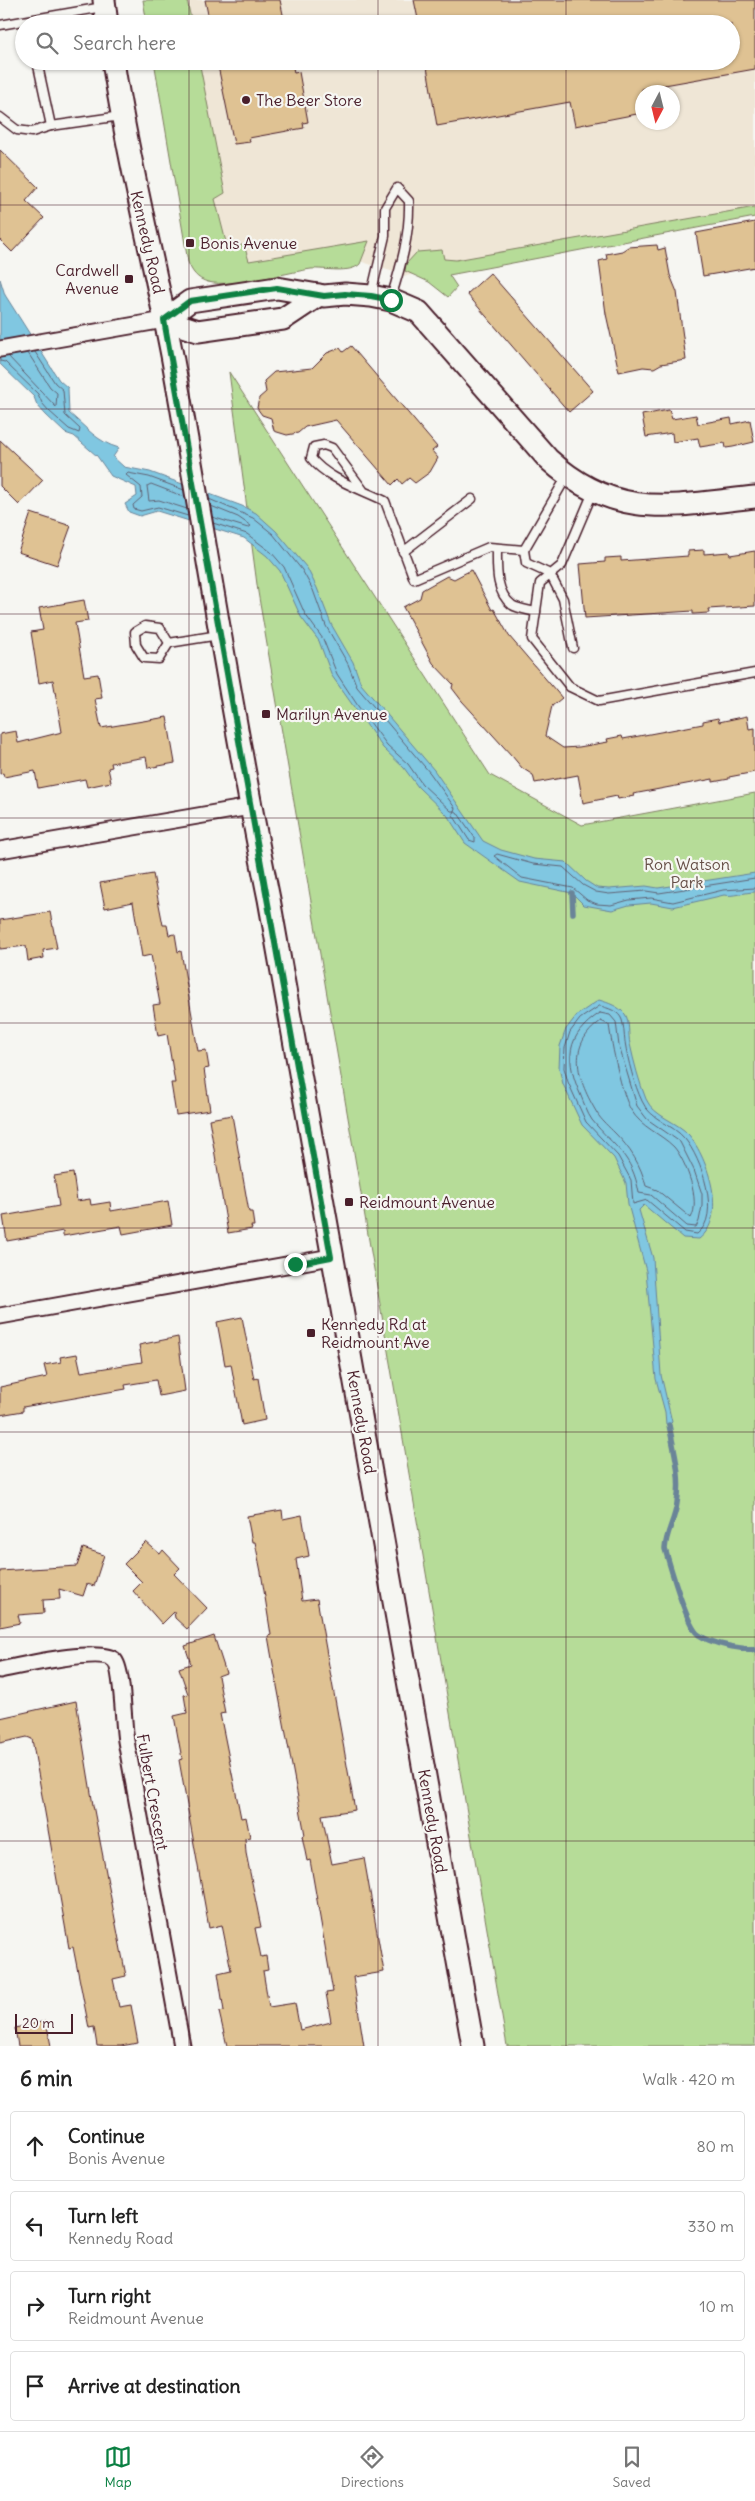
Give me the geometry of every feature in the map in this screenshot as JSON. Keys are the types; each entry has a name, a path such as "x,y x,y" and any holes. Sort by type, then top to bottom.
{"main road":[{"name":"Kennedy Road","path":"114,70 121,116 164,320 191,464 250,807 474,2046"},
{"path":"164,320 190,301 277,288 319,295 381,298 419,312 548,459 567,476 593,492 622,502 652,506 755,497"},
{"path":"164,320 198,331 283,319 319,295"}],"street":[{"path":"0,350 164,320"},
{"path":"0,850 250,807"},
{"path":"0,1316 331,1257"},
{"name":"Fulbert Crescent","path":"0,1670 85,1655 106,1655 114,1659 119,1667 123,1723 182,2046"}],"lane":[{"path":"70,15 105,10"},
{"path":"0,25 15,23"},
{"path":"39,70 51,126"},
{"path":"0,117 17,130 32,132 51,126 121,116"},
{"path":"397,188 410,201 410,220 405,254 381,298 386,208 397,188"},
{"path":"363,490 332,448 324,445 314,447 311,458 319,468 363,490 385,501 414,579 489,547 524,550"},
{"path":"567,476 524,550 526,563 550,574 562,599 573,648"},
{"path":"593,492 562,565 540,583 532,638 570,687 599,701 755,673"},
{"path":"403,552 472,499"},
{"path":"497,548 497,574 502,592 513,606 536,612"},
{"path":"145,626 160,628 169,643 160,659 144,658 136,646 135,632 145,626"},
{"path":"169,643 221,635"}],"shaded area":[{"path":"154,0 755,0 755,211 406,276 347,257 208,271 169,70 740,70 740,15 157,15"}],"green space":[{"path":"143,0 187,0 190,15 146,15"},
{"path":"156,70 201,70 225,193 215,199 227,246 244,245 249,261 369,241 360,264 350,269 311,269 231,283 208,282 201,279 195,275 188,262"},
{"path":"755,207 755,217 449,275 457,287 448,297 429,282 405,271 406,264 417,252 442,250 444,259 456,260"},
{"name":"Ron Watson Park","path":"229,372 490,775 582,825 755,793 755,2046 507,2046 258,592"}],"water":[{"path":"0,279 5,295 59,380 68,388 69,413 92,434 104,442 119,448 113,457 124,467 150,472 242,506 256,513 276,531 307,568 331,624 353,662 361,684 434,770 483,841 501,850 534,859 566,862 586,881 597,888 646,886 658,888 755,873 755,892 724,895 673,907 651,903 629,905 612,910 584,905 572,893 520,882 465,843 447,815 418,787 404,768 383,748 332,676 319,641 301,617 280,571 267,556 244,538 157,511 140,516 129,512 125,504 137,496 136,487 111,476 97,456 74,436 65,433 46,415 37,405 34,397 0,364"},
{"path":"599,1000 616,1007 625,1014 628,1020 629,1040 633,1058 646,1099 654,1110 689,1135 703,1158 712,1188 714,1203 712,1217 708,1229 699,1239 683,1238 644,1205 639,1210 653,1258 661,1375 672,1422 669,1425 666,1424 665,1412 656,1379 646,1271 628,1204 626,1183 614,1158 582,1125 563,1084 559,1068 560,1046 566,1029 577,1015"}],"building":[{"path":"205,0 280,0 283,15 208,15"},
{"path":"414,0 755,0 755,69 665,85 635,85 635,114 575,126 570,102 437,126 428,70 740,70 740,15 417,15"},
{"path":"219,70 294,70 294,73 299,72 308,122 303,123 304,128 249,138 250,142 234,144"},
{"path":"0,150 38,187 26,201 44,218 12,252 0,240"},
{"path":"755,222 755,267 703,276 696,233"},
{"path":"657,245 658,250 665,248 670,275 677,292 686,360 661,364 654,368 643,367 619,372 606,314 599,261 607,259 606,254 622,251 628,247"},
{"path":"490,273 593,391 569,412 467,294"},
{"path":"351,346 437,447 432,451 438,458 430,472 415,483 409,478 402,484 398,479 392,485 336,420 305,427 298,433 287,435 274,431 271,418 262,415 257,408 259,398 266,392 264,381 274,372 312,368 327,353 340,348 343,352"},
{"path":"669,410 672,419 696,415 698,424 731,418 732,424 750,420 754,442 726,448 725,443 700,447 698,438 673,442 672,433 646,437 642,415"},
{"path":"0,440 43,480 19,505 0,486"},
{"path":"31,513 71,526 57,565 18,552"},
{"path":"704,550 704,554 729,552 730,555 755,551 755,606 708,609 709,613 693,614 693,611 585,618 580,564 605,562 605,558 621,557 621,561 688,556 688,551"},
{"path":"471,570 492,610 494,609 509,636 562,698 552,706 545,736 563,748 579,747 608,742 607,739 622,736 623,739 703,724 703,721 718,718 719,722 747,716 749,729 755,728 755,772 713,782 713,779 633,794 634,796 618,799 617,796 583,803 578,775 535,783 533,775 522,768 462,701 452,688 453,684 433,663 403,607 420,598 422,590 447,576 454,579"},
{"path":"84,600 88,621 75,623 84,676 98,674 102,698 95,699 101,728 167,717 175,763 148,768 146,757 111,763 112,767 108,768 111,782 87,787 85,779 38,788 35,771 4,777 3,773 0,774 0,734 16,731 18,743 62,732 53,680 39,683 31,632 43,630 39,608"},
{"path":"153,874 163,925 167,925 169,935 175,934 178,952 181,951 198,1051 206,1050 209,1068 204,1069 210,1110 176,1115 171,1083 175,1083 167,1034 158,1036 153,1005 160,1004 151,955 142,957 133,902 105,908 100,883"},
{"path":"50,912 57,948 43,950 44,958 28,961 26,946 0,949 0,920"},
{"path":"232,1115 249,1212 252,1212 254,1226 251,1226 252,1229 228,1233 209,1119"},
{"path":"73,1173 77,1201 90,1199 91,1205 110,1202 111,1211 168,1201 172,1225 123,1234 121,1226 63,1236 63,1231 7,1241 3,1216 59,1206 54,1176"},
{"path":"242,1317 254,1379 258,1378 265,1420 242,1425 231,1364 225,1365 217,1322"},
{"path":"178,1337 185,1391 159,1396 156,1380 125,1385 126,1389 23,1407 23,1411 0,1415 0,1387 47,1377 44,1365 61,1362 60,1357 77,1354 81,1372 142,1362 139,1345"},
{"path":"282,1510 283,1519 302,1515 309,1556 296,1559 302,1601 317,1599 355,1810 322,1815 332,1864 364,1858 384,1972 353,1977 364,2046 227,2046 219,2012 224,2011 218,1973 231,1970 222,1925 209,1928 179,1760 182,1759 174,1716 187,1713 184,1695 188,1694 179,1668 191,1664 185,1646 214,1636 226,1673 218,1676 225,1713 220,1714 241,1818 246,1817 250,1837 245,1838 246,1853 261,1927 255,1928 261,1957 266,1956 268,1970 263,1971 269,2007 295,2003 300,2030 331,2022 326,1993 333,1992 310,1860 307,1861 302,1836 305,1835 268,1636 271,1635 261,1572 247,1516"},
{"path":"146,1542 160,1554 163,1550 180,1568 174,1574 207,1608 187,1629 175,1618 174,1612 162,1624 133,1591 142,1582 124,1564"},
{"path":"83,1548 104,1555 94,1586 87,1584 83,1596 59,1589 60,1599 43,1600 44,1613 18,1615 20,1623 0,1627 0,1571 77,1566"},
{"path":"76,1701 93,1805 126,1976 113,1979 119,2007 131,2005 138,2043 121,2046 97,2046 94,2027 89,2028 73,1947 69,1948 32,1739 27,1737 0,1743 0,1718"},
{"path":"46,2021 51,2046 18,2046 15,2028"}],"waterway":[{"path":"572,893 573,913"},
{"path":"669,1425 679,1484 676,1509 665,1549 684,1609 694,1630 699,1635 719,1644 755,1650"}],"place":[{"name":"The Beer Store","path":"246,100"},
{"name":"Bonis Avenue","path":"190,243"},
{"name":"Cardwell Avenue","path":"129,279"},
{"name":"Marilyn Avenue","path":"266,714"},
{"name":"Reidmount Avenue","path":"349,1202"},
{"name":"Kennedy Rd at Reidmount Ave","path":"311,1333"}],"route":[{"path":"295,1264 331,1257 164,320 190,301 277,288 324,296 345,294 391,300"}]}
